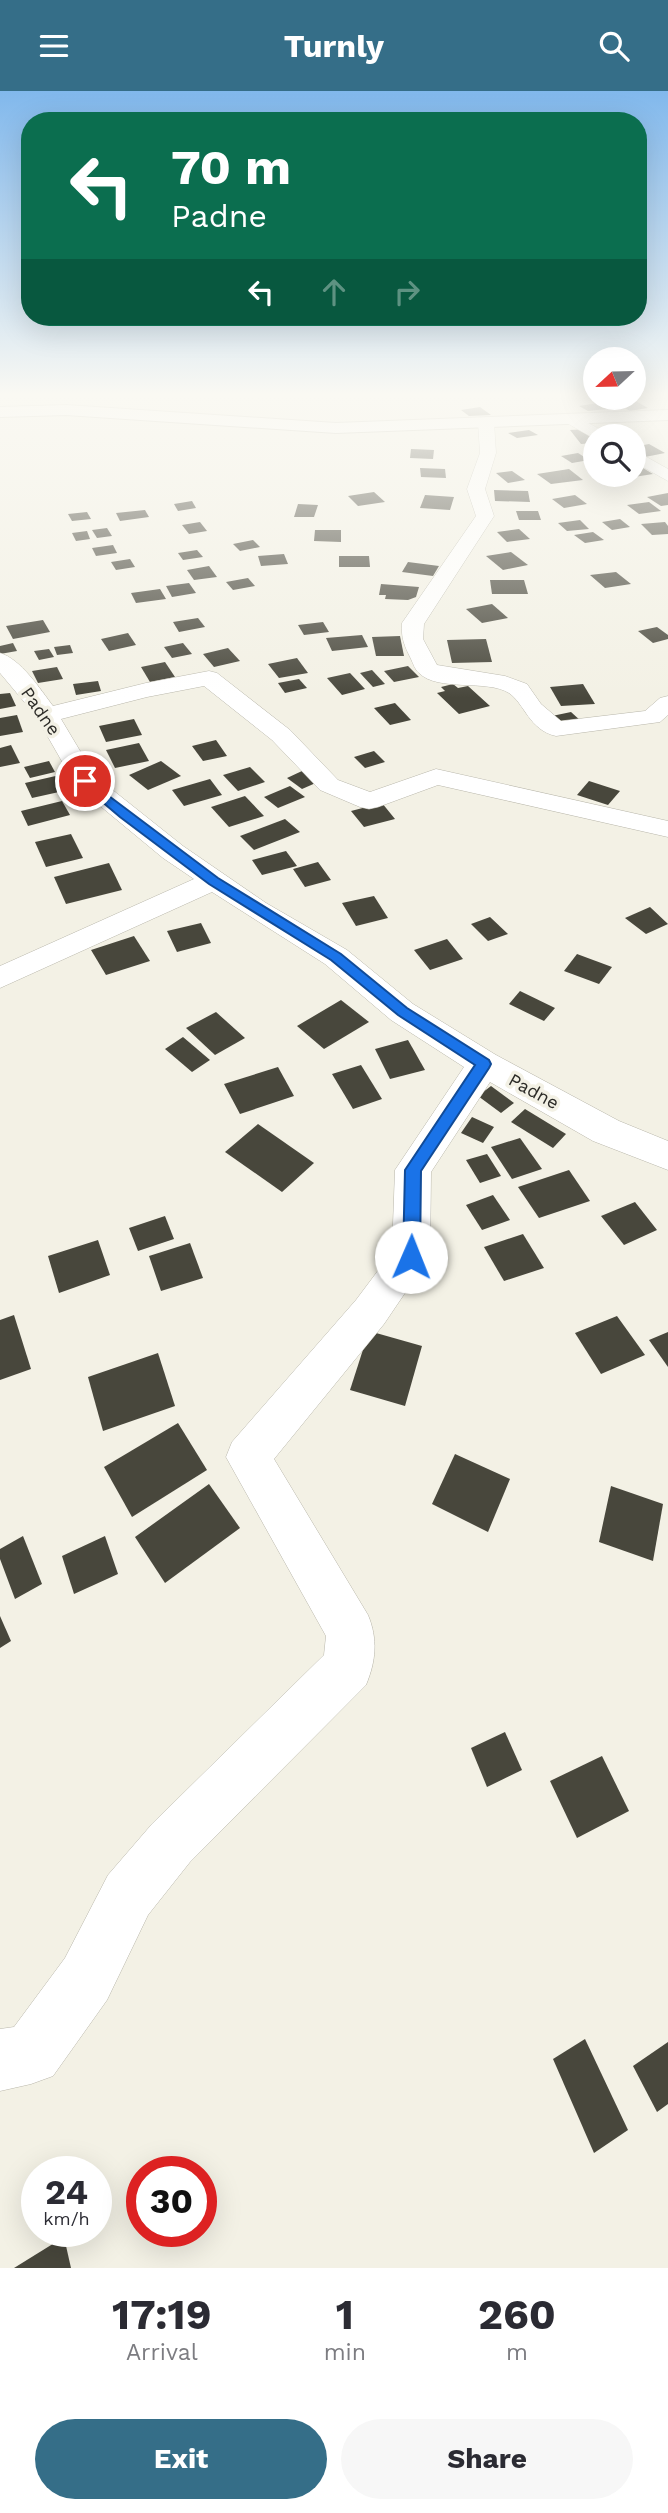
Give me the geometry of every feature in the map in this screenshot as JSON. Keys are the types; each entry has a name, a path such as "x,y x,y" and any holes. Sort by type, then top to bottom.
{"street":[{"path":"479,496 485,516 413,623 412,639 428,670 443,675 505,683 519,689 533,709 556,729 652,717 668,703"},
{"name":"Padne","path":"0,660 28,689 47,715 85,781 124,815 213,881 336,957 402,1012 484,1064 606,1131 668,1156"},
{"path":"47,715 146,690 209,678 281,735 330,785 369,801 436,777 668,829"},
{"path":"0,978 213,881"},
{"path":"0,2060 6,2061 31,2054 86,1979 128,1895 171,1843 348,1667 351,1632 248,1457 370,1312 411,1257 413,1170 484,1064"}],"building":[{"path":"348,496 378,496 385,502 358,506"},
{"path":"425,496 454,497 450,510 420,508"},
{"path":"495,496 529,496 530,502 495,501"},
{"path":"576,496 587,504 564,508 552,499"},
{"path":"668,496 668,505 661,506 647,497"},
{"path":"192,501 196,508 178,511 174,504"},
{"path":"649,502 661,511 639,514 627,505"},
{"path":"298,504 318,505 314,517 294,517"},
{"path":"145,510 149,517 120,521 116,513"},
{"path":"516,511 538,511 541,520 519,520"},
{"path":"87,512 91,519 72,521 68,514"},
{"path":"620,519 630,527 612,530 602,522"},
{"path":"580,520 589,529 567,531 558,523"},
{"path":"200,522 207,531 189,534 182,525"},
{"path":"665,522 668,534 652,535 641,524"},
{"path":"107,528 112,536 97,538 92,530"},
{"path":"519,529 530,539 507,542 497,532"},
{"path":"315,530 341,530 341,542 314,541"},
{"path":"87,531 90,539 76,541 72,533"},
{"path":"593,532 604,540 585,543 574,535"},
{"path":"253,540 260,547 240,551 233,544"},
{"path":"113,545 117,553 96,556 92,548"},
{"path":"197,550 203,557 183,560 178,553"},
{"path":"511,552 528,565 503,570 486,556"},
{"path":"284,554 288,564 261,566 258,556"},
{"path":"339,556 369,556 370,567 339,567"},
{"path":"130,559 135,567 116,570 111,562"},
{"path":"408,562 439,566 433,576 402,572"},
{"path":"209,566 217,577 194,580 187,570"},
{"path":"616,572 631,584 605,588 590,575"},
{"path":"248,578 255,586 233,590 226,582"},
{"path":"490,580 524,580 528,594 492,594"},
{"path":"189,583 196,593 172,597 166,586"},
{"path":"381,584 419,587 416,597 408,600 385,599 386,595 379,595"},
{"path":"160,589 166,599 136,603 131,593"},
{"path":"492,604 508,618 482,623 466,609"},
{"path":"198,618 205,627 179,632 173,622"},
{"path":"43,620 50,632 13,639 6,626"},
{"path":"323,622 329,632 304,635 298,625"},
{"path":"657,627 668,635 668,639 653,643 638,631"},
{"path":"128,633 136,645 109,651 101,639"},
{"path":"362,635 368,647 332,651 326,638"},
{"path":"400,636 404,656 376,656 372,637"},
{"path":"486,639 492,662 452,663 447,640"},
{"path":"13,643 17,651 0,654 0,646"},
{"path":"183,643 192,654 172,658 164,647"},
{"path":"70,645 73,653 57,655 54,647"},
{"path":"228,648 240,661 214,667 203,654"},
{"path":"49,649 54,657 39,660 34,651"},
{"path":"297,658 308,673 279,678 268,664"},
{"path":"165,662 175,677 150,682 141,667"},
{"path":"408,666 419,677 394,682 384,671"},
{"path":"57,667 63,679 38,683 32,671"},
{"path":"372,670 385,684 373,687 360,673"},
{"path":"350,673 365,689 342,695 327,678"},
{"path":"299,679 307,688 285,693 278,683"},
{"path":"98,681 101,691 76,695 73,684"},
{"path":"453,684 458,688 468,686 490,706 459,714 437,693 445,691 441,687"},
{"path":"583,684 595,704 561,706 550,687"},
{"path":"10,693 16,706 0,709 0,694"},
{"path":"395,703 411,720 390,725 374,708"},
{"path":"571,712 582,722 563,726 552,716"},
{"path":"17,715 23,732 0,736 0,718"},
{"path":"134,719 142,735 106,742 99,726"},
{"path":"216,740 227,756 203,761 192,746"},
{"path":"139,743 149,761 115,768 106,750"},
{"path":"11,745 20,763 0,767 0,748"},
{"path":"374,751 385,762 365,768 354,757"},
{"path":"49,761 55,772 30,778 24,767"},
{"path":"161,761 181,776 148,790 129,775"},
{"path":"250,767 265,782 238,791 223,775"},
{"path":"302,771 318,782 302,789 287,778"},
{"path":"60,775 68,790 32,798 25,783"},
{"path":"210,779 222,795 184,806 172,790"},
{"path":"589,781 620,791 608,805 577,795"},
{"path":"290,786 305,797 278,808 264,797"},
{"path":"245,796 264,816 229,827 211,807"},
{"path":"62,801 70,815 28,826 21,811"},
{"path":"382,803 395,819 364,827 351,811"},
{"path":"285,819 300,832 254,850 240,836"},
{"path":"71,834 83,858 46,867 35,842"},
{"path":"286,851 297,866 262,875 252,860"},
{"path":"318,862 331,880 305,887 293,869"},
{"path":"109,863 122,890 66,904 54,877"},
{"path":"374,896 388,918 356,926 342,903"},
{"path":"650,907 668,924 646,934 625,918"},
{"path":"490,917 508,934 488,941 471,924"},
{"path":"201,923 211,943 177,952 167,931"},
{"path":"134,936 150,961 106,975 91,950"},
{"path":"447,939 463,959 430,970 414,950"},
{"path":"577,954 612,967 599,984 564,971"},
{"path":"520,991 555,1008 544,1021 509,1004"},
{"path":"341,1000 369,1022 324,1049 297,1026"},
{"path":"216,1012 245,1038 215,1055 186,1028"},
{"path":"183,1037 210,1060 192,1072 165,1049"},
{"path":"408,1040 425,1070 390,1079 375,1049"},
{"path":"361,1065 382,1099 353,1109 332,1074"},
{"path":"278,1067 294,1096 240,1114 224,1084"},
{"path":"491,1086 514,1103 501,1113 478,1096"},
{"path":"525,1109 566,1134 553,1148 511,1122"},
{"path":"472,1117 494,1127 483,1143 461,1133"},
{"path":"258,1124 314,1163 282,1192 225,1152"},
{"path":"520,1138 542,1169 512,1179 491,1147"},
{"path":"487,1154 501,1176 480,1183 466,1160"},
{"path":"569,1170 590,1201 539,1218 518,1187"},
{"path":"493,1195 510,1220 482,1230 466,1205"},
{"path":"635,1202 657,1230 624,1245 601,1216"},
{"path":"165,1216 174,1239 138,1251 129,1228"},
{"path":"523,1234 544,1268 504,1281 484,1247"},
{"path":"98,1240 110,1275 59,1293 48,1256"},
{"path":"190,1243 203,1278 161,1291 149,1256"},
{"path":"14,1315 31,1369 0,1380 0,1320"},
{"path":"617,1316 645,1355 601,1374 575,1333"},
{"path":"369,1331 422,1346 405,1406 350,1390"},
{"path":"668,1332 668,1367 649,1340"},
{"path":"158,1353 175,1406 103,1431 88,1377"},
{"path":"178,1423 207,1470 132,1517 104,1467"},
{"path":"455,1454 510,1479 488,1532 432,1504"},
{"path":"209,1484 240,1528 165,1583 135,1537"},
{"path":"611,1486 663,1504 653,1561 599,1542"},
{"path":"23,1536 42,1584 15,1599 0,1559 0,1549"},
{"path":"105,1536 118,1574 74,1594 62,1556"},
{"path":"0,1616 11,1641 0,1648"},
{"path":"505,1732 522,1770 487,1787 471,1748"},
{"path":"602,1756 629,1811 577,1838 550,1781"},
{"path":"585,2039 628,2130 594,2153 553,2059"},
{"path":"668,2042 668,2104 657,2112 633,2066"},
{"path":"48,2247 66,2247 71,2268 14,2268"}],"route":[{"path":"85,781 124,815 213,881 336,957 402,1012 484,1064 413,1170 411,1257"}]}
